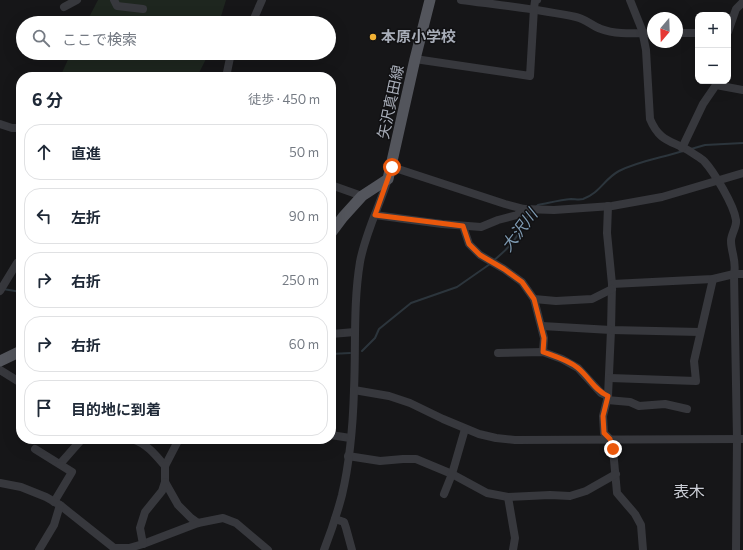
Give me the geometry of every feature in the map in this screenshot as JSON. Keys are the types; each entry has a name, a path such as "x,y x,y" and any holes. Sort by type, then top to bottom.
{"main road":[{"name":"矢沢真田線","path":"388,179 430,0"},
{"path":"336,226 343,216 362,196 388,179"},
{"path":"0,361 16,353"}],"street":[{"path":"64,7 76,0"},
{"path":"114,0 117,6 143,9"},
{"path":"255,16 262,0"},
{"path":"460,0 535,2 580,17 601,29 612,32 647,33"},
{"path":"630,0 642,33 646,50 650,119 657,133 668,141 690,151 703,161 717,180 734,212 736,222 731,241 736,267 734,274 739,360 740,439 736,550"},
{"path":"415,59 530,76 535,2"},
{"path":"731,23 736,8 743,2"},
{"path":"683,33 695,33"},
{"path":"227,72 230,60"},
{"path":"682,148 703,104 716,85 743,90"},
{"path":"0,124 16,128"},
{"path":"392,167 482,197 524,209 554,210 608,206 662,197 743,172"},
{"path":"324,550 342,495 348,456 354,390 355,332 360,262 367,236 388,179"},
{"path":"336,187 362,196"},
{"path":"608,206 608,233 612,287 610,378 603,416 604,433 610,439 613,449 617,493 635,514 641,525 643,550"},
{"path":"375,215 481,227 498,220 518,215 524,209"},
{"path":"463,226 469,244 480,255 504,269 522,282 534,299 542,326 544,338 543,352"},
{"path":"1,290 16,265"},
{"path":"534,299 556,301 592,299 612,287 712,279 734,274 743,274"},
{"path":"610,378 696,381 694,361 712,279"},
{"path":"542,326 611,330 700,332"},
{"path":"336,334 355,332"},
{"path":"498,353 543,352 562,359 578,368 607,398 630,402 639,406 665,404 687,410"},
{"path":"0,370 16,380"},
{"path":"354,390 389,396 410,403 465,429 496,438 515,440 740,439"},
{"path":"444,494 452,474 465,429"},
{"path":"336,436 350,438"},
{"path":"60,464 76,444"},
{"path":"143,444 152,451 165,466"},
{"path":"143,546 140,528 146,512 162,491 165,482 165,466 176,444"},
{"path":"35,449 72,472 57,503 54,525 39,550"},
{"path":"348,456 380,461 416,459 452,474 487,493 508,497 550,495 570,496 586,491 616,474"},
{"path":"165,482 178,505 198,523"},
{"path":"0,484 21,487 57,503 114,548 143,546 198,523 223,518 236,523 268,550"},
{"path":"508,497 515,538 513,550"},
{"path":"335,519 344,522 352,550"}],"shaded area":[{"path":"98,0 226,0 221,16 90,16"},
{"path":"68,60 206,60 200,72 62,72"}],"waterway":[{"name":"大沢川","path":"691,149 705,145 743,143"},
{"name":"大沢川","path":"536,207 538,205 562,200 583,199 598,190 609,178 619,171 642,162 683,151"},
{"name":"大沢川","path":"493,261 504,252 513,241 531,212"},
{"name":"大沢川","path":"362,351 375,338 379,329 411,303 457,287 490,264"},
{"name":"大沢川","path":"3,289 16,291"},
{"name":"大沢川","path":"336,354 350,353"}],"place":[{"name":"本原小学校","path":"373,37"}],"district":[{"name":"表木","path":"689,491"}],"route":[{"path":"392,167 375,215 463,226 469,244 480,255 504,269 522,282 534,299 544,338 543,352 562,359 578,368 601,393 608,396 603,416 604,433 610,439 613,449"}]}
